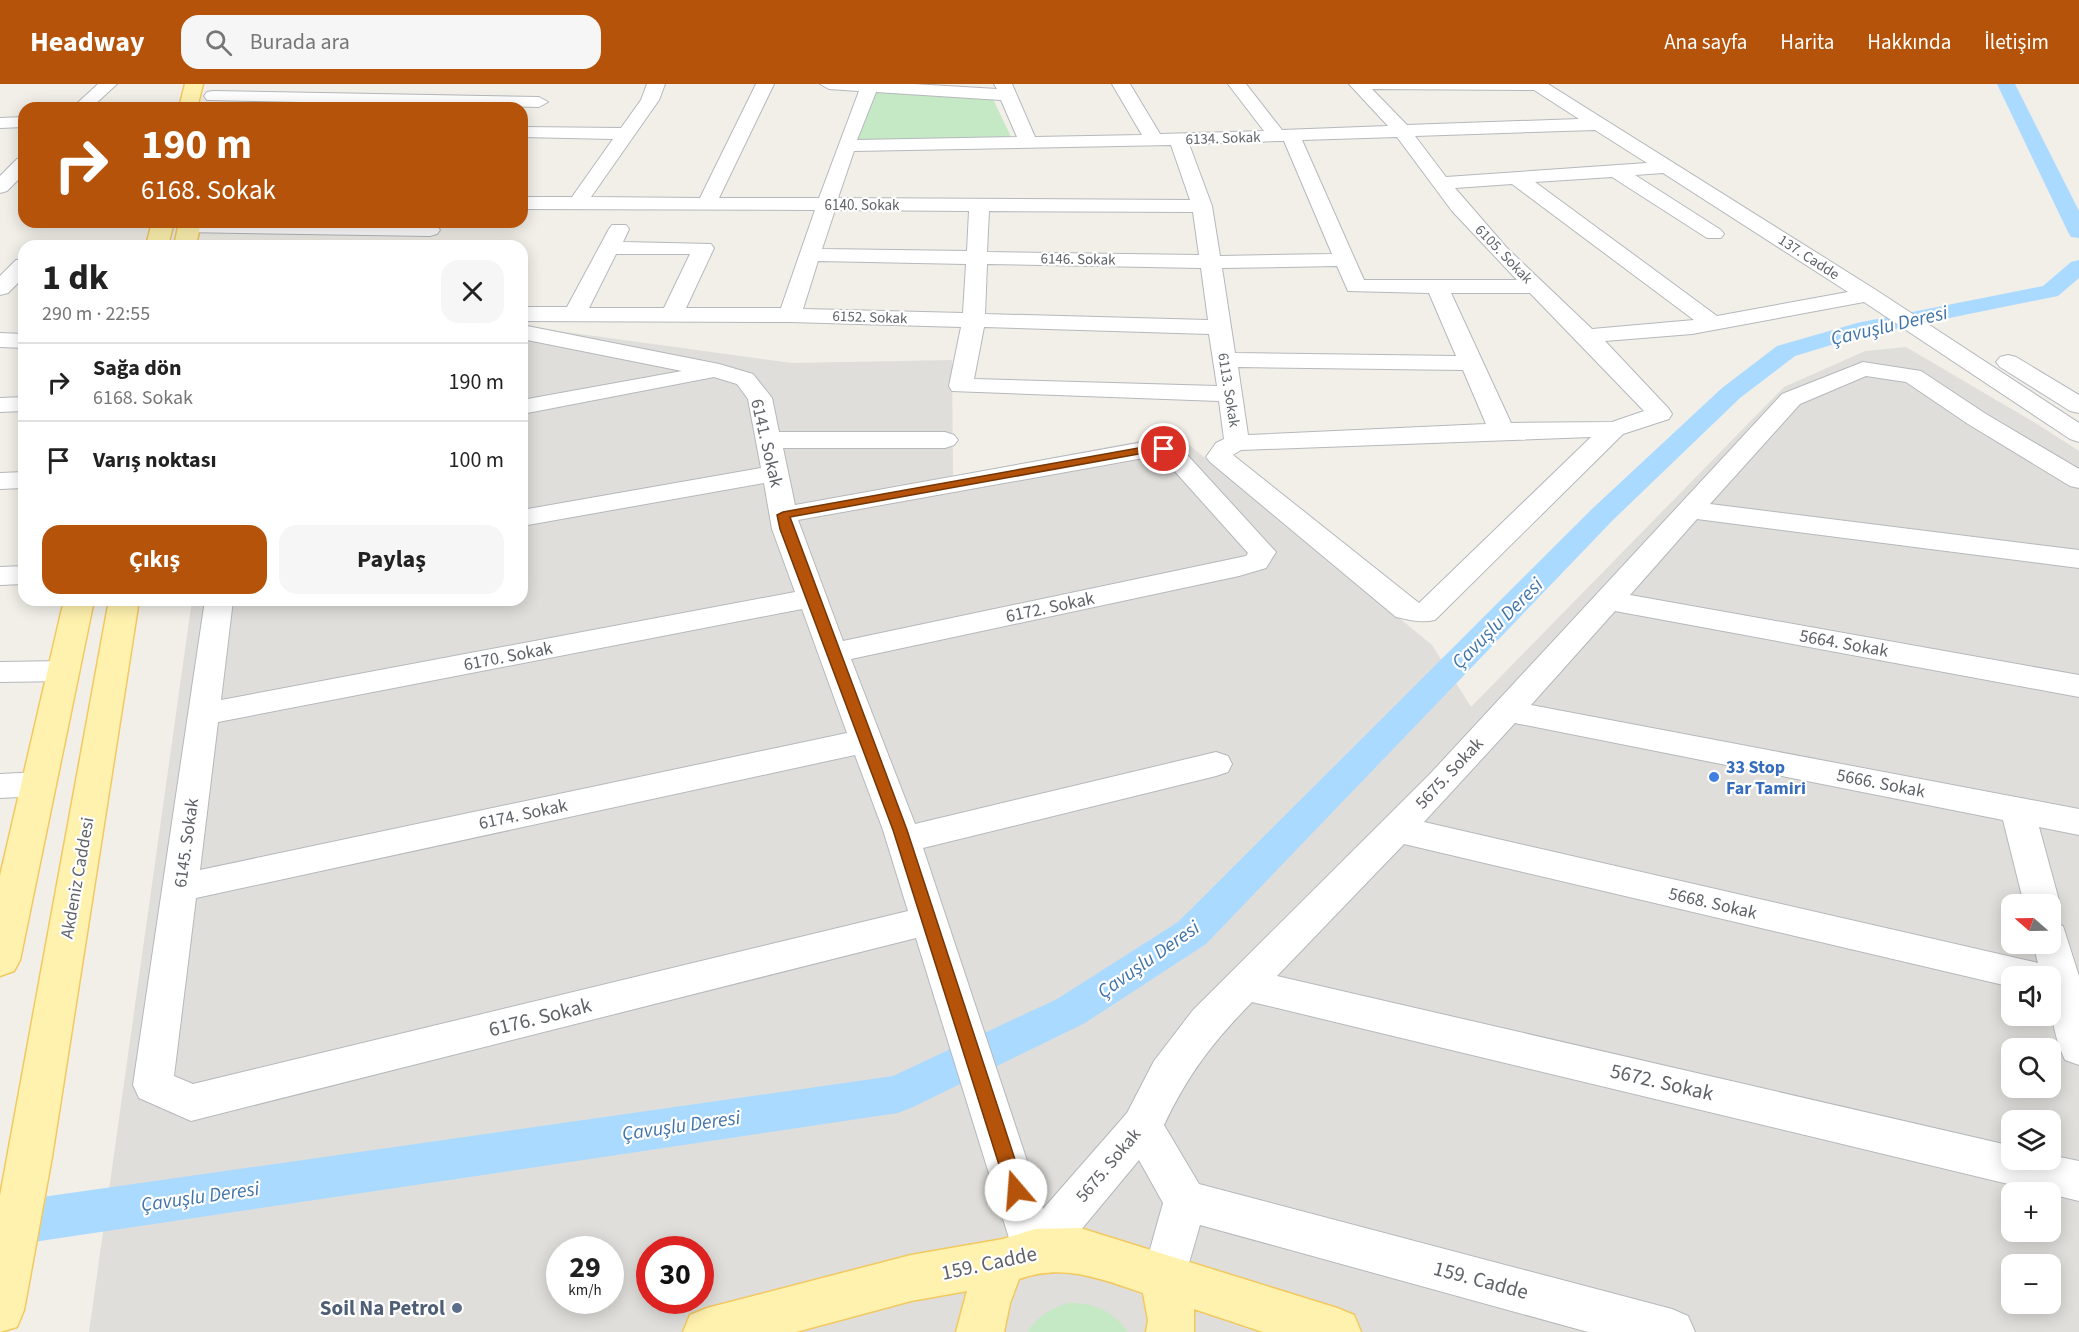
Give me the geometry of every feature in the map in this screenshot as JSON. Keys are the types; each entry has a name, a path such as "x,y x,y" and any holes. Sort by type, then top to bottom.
{"main road":[{"path":"190,102 194,84"},
{"path":"0,960 4,920 39,784 78,606"},
{"name":"Akdeniz Caddesi","path":"0,1310 30,1157 123,606"},
{"name":"159. Cadde","path":"707,1332 911,1278 1019,1257 1080,1250 1337,1332"},
{"path":"980,1332 986,1302 1019,1257"},
{"path":"1164,1278 1172,1320 1170,1332"}],"street":[{"path":"88,102 108,84"},
{"path":"577,204 650,100 656,84"},
{"path":"706,205 765,84"},
{"path":"829,84 1005,89 1029,143"},
{"path":"1121,84 1155,140"},
{"path":"1237,84 1284,136 1346,260 1356,286 1536,287"},
{"path":"1360,84 1538,85"},
{"name":"6105. Sokak","path":"1360,84 1493,244 1587,336 1660,414 1614,429"},
{"name":"137. Cadde","path":"1562,84 2079,406"},
{"name":"137. Cadde","path":"1538,85 1874,299 2079,434"},
{"path":"790,315 846,146 878,86"},
{"path":"213,96 544,96 528,113"},
{"path":"0,123 18,122"},
{"name":"6134. Sokak","path":"846,146 1178,140 1600,124"},
{"path":"528,132 626,134"},
{"name":"6113. Sokak","path":"1178,140 1202,206 1237,443 1225,448 1219,457 1406,610 1415,614 1425,613 1614,429"},
{"path":"1441,183 1667,167"},
{"path":"1616,171 1714,234"},
{"path":"1517,178 1713,323"},
{"name":"6140. Sokak","path":"528,203 1202,206"},
{"path":"575,313 632,204"},
{"path":"979,206 974,320 961,386 1229,394"},
{"path":"188,232 351,228"},
{"path":"422,240 431,228"},
{"path":"609,248 704,248 672,314"},
{"name":"6146. Sokak","path":"810,255 1210,262 1346,260"},
{"path":"0,260 18,259"},
{"path":"0,288 18,271"},
{"path":"1437,286 1502,431"},
{"path":"1587,336 1713,323 1874,299"},
{"name":"6152. Sokak","path":"528,314 790,315 1219,327"},
{"name":"6141. Sokak","path":"528,333 719,371 745,379 760,398 783,515 903,840 996,1129 1019,1257"},
{"path":"0,340 18,340"},
{"path":"1224,360 1471,363"},
{"name":"5675. Sokak","path":"1019,1257 1142,1126 1168,1073 1207,1022 1396,829 1507,711 1791,399 1863,369 1913,376 1977,419 2079,480"},
{"path":"528,406 719,371"},
{"path":"0,405 18,404"},
{"path":"1237,443 1502,431 1614,429"},
{"path":"768,440 945,440"},
{"name":"6172. Sokak","path":"783,515 1155,448 1171,452 1263,552 1256,562 1239,567 833,652"},
{"path":"528,517 775,473"},
{"path":"0,481 18,480"},
{"path":"1691,510 2079,559"},
{"path":"0,576 18,575"},
{"name":"6170. Sokak","path":"203,714 812,598"},
{"name":"5664. Sokak","path":"1608,600 2079,686"},
{"name":"6145. Sokak","path":"153,1085 218,606"},
{"path":"0,672 64,671"},
{"name":"5666. Sokak","path":"1507,711 2079,822"},
{"name":"6174. Sokak","path":"180,888 866,741"},
{"path":"903,840 1216,764"},
{"path":"0,786 39,784"},
{"path":"2018,810 2039,894"},
{"name":"5668. Sokak","path":"1396,829 2001,970"},
{"name":"6176. Sokak","path":"153,1085 192,1103 929,920"},
{"name":"5672. Sokak","path":"1244,984 2079,1181"},
{"path":"2061,1009 2079,1048"},
{"path":"1142,1126 1185,1201 1164,1278"},
{"name":"159. Cadde","path":"1185,1201 1672,1332"}],"shaded area":[{"path":"528,327 792,363 952,360 953,476 1176,434 1432,645 1471,707 1784,387 1865,351 1906,347 2079,451 2079,1332 89,1332 191,606 528,606"}],"green space":[{"path":"875,90 992,97 1012,139 853,143"},
{"path":"1068,1303 1086,1304 1102,1309 1116,1318 1128,1332 1027,1332 1045,1314"}],"waterway":[{"name":"Çavuşlu Deresi","path":"2006,84 2079,232"},
{"name":"Çavuşlu Deresi","path":"0,1225 898,1094 1071,1011 1192,933 1603,514 1731,393 1786,351 1857,330 2050,291 2079,267"}],"place":[{"name":"33 Stop Far Tamiri","path":"1714,777"},
{"name":"Soil Na Petrol","path":"457,1308"}],"route":[{"path":"1016,1190 900,830 786,529 783,515 1155,448 1164,449"}]}
